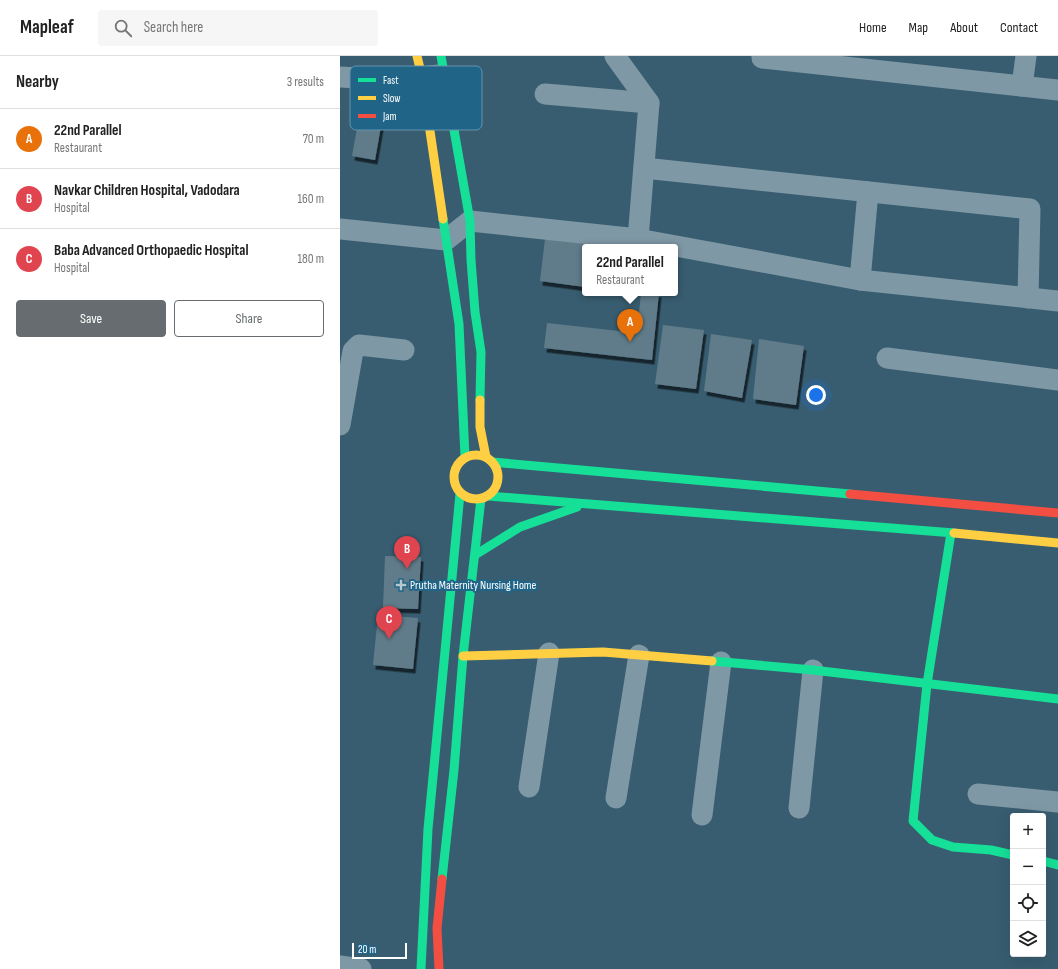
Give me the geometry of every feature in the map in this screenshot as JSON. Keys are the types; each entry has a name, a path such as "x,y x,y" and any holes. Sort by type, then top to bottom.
{"street":[{"path":"417,56 419,66"},
{"path":"615,56 649,103 638,239"},
{"path":"762,56 762,58 770,59 1058,90"},
{"path":"1022,86 1026,56"},
{"path":"340,77 350,78"},
{"path":"545,94 649,103"},
{"path":"430,130 459,324 465,458"},
{"path":"439,969 437,928 454,770 462,656 475,555 485,498 494,491 498,476 496,468 489,460 480,427 481,352 475,312 470,221 454,130"},
{"path":"644,168 1030,209 1028,298"},
{"path":"860,280 868,192"},
{"path":"340,229 446,240 470,221 638,239 665,244"},
{"path":"678,246 860,280 1058,301"},
{"path":"340,425 353,351 359,345 404,350"},
{"path":"888,358 1058,380"},
{"path":"1058,513 489,460 479,455 472,455 459,462 453,474 456,488 460,494 466,498 474,500 485,498 588,504 1058,543"},
{"path":"421,969 428,829 460,494"},
{"path":"475,555 520,527 588,504"},
{"path":"951,533 927,684 913,821 932,840 953,847 991,850 1010,854"},
{"path":"462,656 603,652 813,670 1058,698"},
{"path":"529,786 549,653"},
{"path":"616,798 639,655"},
{"path":"702,815 721,662"},
{"path":"799,808 813,670"},
{"path":"978,794 1058,802"},
{"path":"1046,862 1058,865"},
{"path":"340,966 361,969"}],"building":[{"path":"357,130 380,130 375,160 352,156"},
{"path":"545,239 590,244 582,244 582,287 540,281"},
{"path":"641,296 659,296 652,360 544,348 547,323 637,333"},
{"path":"663,325 704,330 696,389 655,384"},
{"path":"711,334 752,340 742,398 704,391"},
{"path":"759,339 804,346 796,405 753,399"},
{"path":"385,556 421,557 418,609 383,608"},
{"path":"378,615 418,618 413,669 373,665"}],"traffic: fast":[{"path":"441,56 443,66"},
{"path":"454,130 470,221 475,312 481,352 480,400"},
{"path":"443,219 459,324 465,457"},
{"path":"492,462 850,494"},
{"path":"421,969 428,829 460,494"},
{"path":"488,496 954,533"},
{"path":"442,879 454,770 463,656 481,499"},
{"path":"475,555 520,527 577,507"},
{"path":"951,533 927,684 913,821 932,840 953,847 991,850 1010,854"},
{"path":"712,661 813,670 1058,699"},
{"path":"1046,862 1058,865"}],"traffic: slow":[{"path":"417,56 419,66"},
{"path":"430,130 443,219"},
{"path":"480,400 480,427 486,457"},
{"path":"472,455 480,455 485,456 492,461 497,468 498,477 497,486 492,493 485,498 472,499 464,496 457,489 454,481 454,473 457,465 464,458 472,455"},
{"path":"954,533 1058,543"},
{"path":"463,656 603,652 712,661"}],"traffic: jam":[{"path":"850,494 1058,513"},
{"path":"439,969 437,928 442,879"}],"place":[{"name":"22nd Parallel","path":"630,342"},
{"name":"Navkar Children Hospital, Vadodara","path":"407,569"},
{"name":"Prutha Maternity Nursing Home","path":"401,585"},
{"name":"Baba Advanced Orthopaedic Hospital","path":"389,639"}]}
